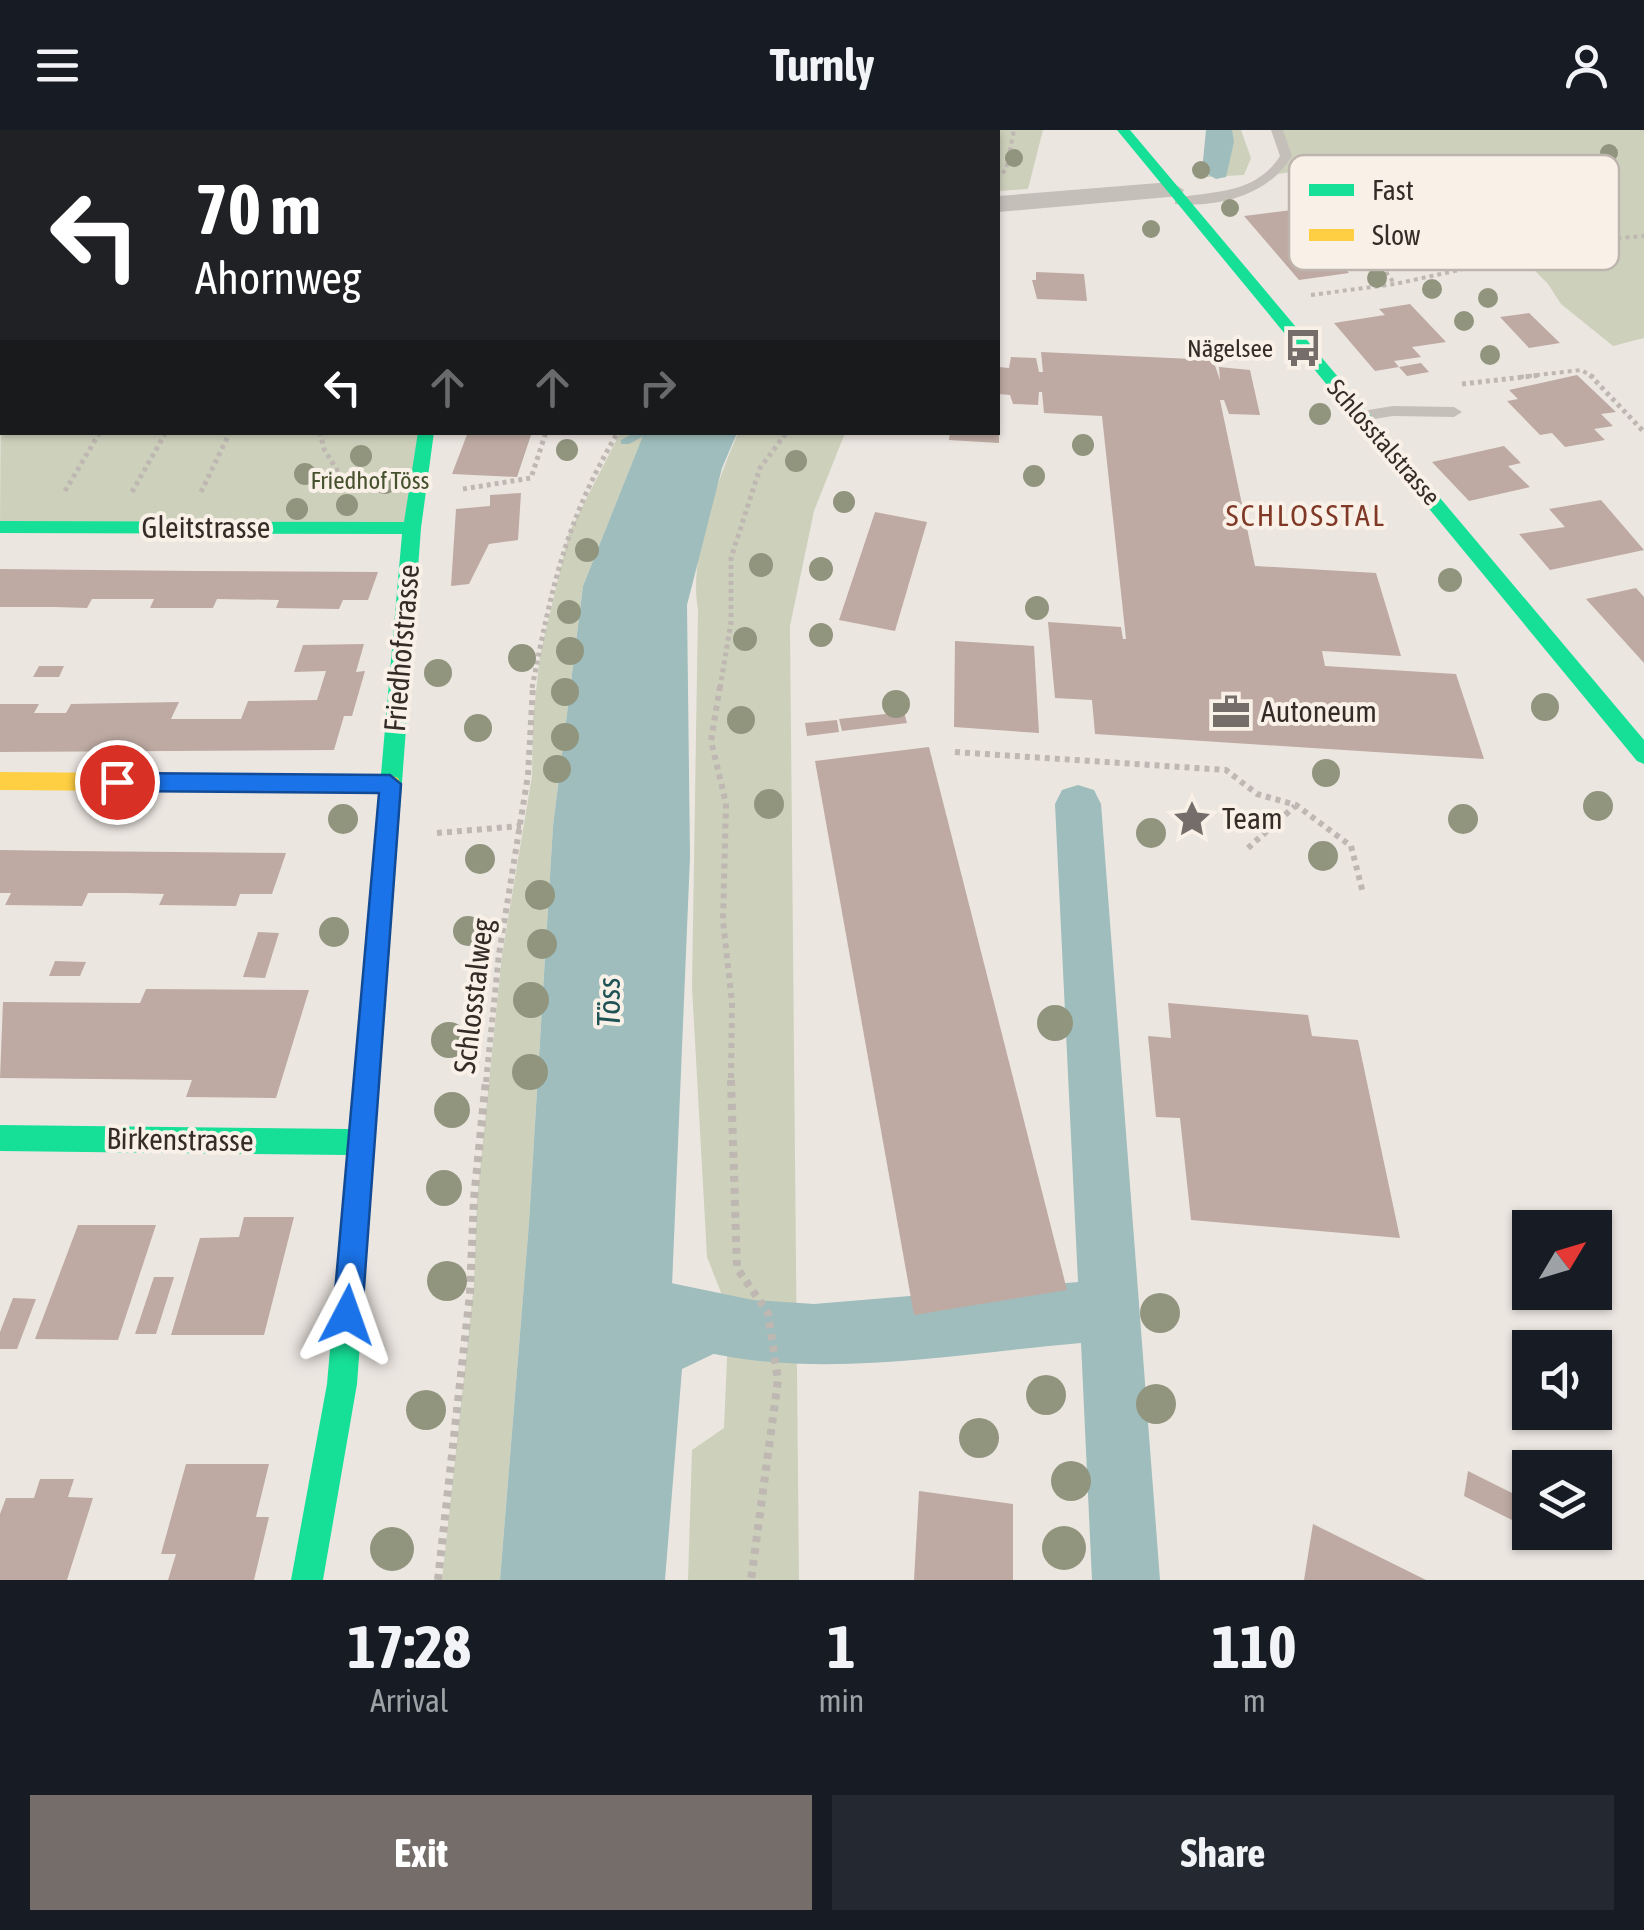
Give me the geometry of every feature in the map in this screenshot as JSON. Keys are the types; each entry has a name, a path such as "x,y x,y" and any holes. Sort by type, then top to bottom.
{"street":[{"name":"Schlosstalstrasse","path":"1123,130 1644,755"},
{"path":"1000,204 1175,195"},
{"name":"Friedhofstrasse","path":"307,1580 342,1384 412,528 426,435"},
{"name":"Gleitstrasse","path":"0,527 412,528"},
{"path":"0,781 390,784"},
{"name":"Birkenstrasse","path":"0,1138 360,1142"}],"lane":[{"path":"1175,195 1218,196 1267,182 1278,174 1286,156 1277,130"},
{"path":"1362,416 1454,412"}],"path":[{"path":"1000,174 1006,170 1014,130"},
{"path":"1619,238 1644,236"},
{"path":"1384,270 1394,284"},
{"path":"1329,292 1394,284 1458,270"},
{"path":"1450,385 1581,370 1593,376 1644,432"},
{"path":"64,493 98,435"},
{"path":"132,493 164,435"},
{"path":"200,494 229,435"},
{"path":"417,496 531,478 545,435"},
{"name":"Schlosstalweg","path":"438,1580 470,1294 474,1198 500,954 528,775 531,695 553,580 577,508 616,435"},
{"path":"751,1580 778,1380 768,1314 737,1268 732,1003 723,921 726,803 711,740 731,622 730,558 760,468 785,435"},
{"path":"955,752 1226,770 1257,794 1296,805 1350,846 1363,893"},
{"path":"1248,848 1296,805"},
{"path":"387,837 521,826"}],"green space":[{"path":"1000,130 1043,130 1028,189 1000,191"},
{"path":"1220,130 1241,130 1251,158 1244,175 1207,177 1207,171 1218,171 1223,143"},
{"path":"1277,130 1644,130 1644,338 1613,346 1561,304 1534,270 1619,270 1619,155 1289,155 1289,172 1278,174 1286,156"},
{"name":"Friedhof Töss","path":"1,435 426,435 412,528 0,527"},
{"path":"619,435 643,435 583,586 553,826 529,1223 500,1580 442,1580 474,1284 477,1200 502,955 532,776 540,655 569,533"},
{"path":"737,435 844,435 814,511 790,626 799,1580 688,1580 692,1450 724,1428 729,1313 707,1257 692,987 697,567 722,473"}],"water":[{"name":"Töss","path":"643,435 736,435 722,468 687,605 690,857 672,1286 728,1314 728,1347 682,1369 665,1580 500,1580 529,1223 553,826 583,586"}],"building":[{"path":"1289,210 1289,268 1244,216"},
{"path":"1290,270 1349,273 1299,280"},
{"path":"1036,272 1084,274 1087,301 1037,299 1032,280 1036,280"},
{"path":"1410,304 1446,342 1412,347 1421,357 1394,361 1399,367 1375,371 1334,323 1385,315 1379,309"},
{"path":"1529,313 1560,343 1529,348 1500,317"},
{"path":"1041,352 1213,360 1220,380 1219,367 1250,370 1260,415 1229,414 1224,400 1220,400 1255,566 1376,573 1401,656 1322,651 1325,666 1456,674 1484,759 1095,734 1092,700 1055,698 1048,622 1121,627 1126,639 1102,416 1044,413 1042,392 1038,405 1013,404 1010,395 1000,394 1000,367 1009,368 1011,357 1036,358 1039,372 1043,372"},
{"path":"1421,363 1429,372 1407,376 1399,367"},
{"path":"1577,375 1616,412 1601,414 1613,426 1594,429 1605,440 1565,447 1552,433 1540,435 1507,401 1518,399 1509,390"},
{"path":"467,435 531,435 517,477 452,474"},
{"path":"950,435 999,435 999,443 949,440"},
{"path":"1504,446 1521,463 1508,466 1530,487 1469,501 1432,462"},
{"path":"521,493 518,540 489,544 469,584 451,586 456,509 490,506 490,495"},
{"path":"1601,500 1644,550 1550,570 1519,534 1565,527 1549,509"},
{"path":"875,512 927,522 895,631 839,620"},
{"path":"0,569 378,572 368,600 343,600 339,609 276,608 279,600 217,599 213,608 150,608 154,599 92,599 87,608 0,607"},
{"path":"1636,588 1644,597 1644,663 1586,599"},
{"path":"955,641 1034,646 1039,733 954,727"},
{"path":"364,644 356,672 365,671 352,716 344,716 334,750 0,752 0,704 39,704 34,713 66,713 71,704 179,702 171,719 241,719 248,701 317,700 326,671 294,672 303,645"},
{"path":"39,666 64,666 59,677 33,677"},
{"path":"904,712 907,723 842,731 839,719"},
{"path":"837,720 839,732 807,736 805,723"},
{"path":"929,747 1067,1290 914,1315 815,761"},
{"path":"0,850 286,853 272,894 240,894 236,906 159,905 164,894 88,893 82,906 5,905 11,893 0,893"},
{"path":"258,932 279,933 265,978 243,977"},
{"path":"55,961 86,962 80,976 49,976"},
{"path":"146,989 309,990 276,1098 186,1097 192,1080 0,1078 3,1002 140,1003"},
{"path":"1168,1003 1308,1015 1312,1036 1358,1040 1400,1238 1191,1220 1180,1118 1156,1117 1148,1036 1171,1038"},
{"path":"244,1217 294,1217 264,1335 171,1335 200,1238 239,1237"},
{"path":"78,1225 156,1225 118,1340 35,1339"},
{"path":"154,1277 174,1277 156,1334 135,1334"},
{"path":"13,1298 36,1299 17,1349 0,1349 0,1332"},
{"path":"186,1464 269,1464 256,1517 269,1517 254,1580 168,1580 176,1554 161,1554"},
{"path":"1468,1471 1512,1493 1512,1520 1464,1496"},
{"path":"40,1479 74,1479 68,1497 93,1498 67,1580 0,1580 0,1514 6,1498 34,1498"},
{"path":"919,1491 1013,1504 1013,1580 914,1580"},
{"path":"1313,1524 1426,1580 1304,1580"}],"waterway":[{"path":"1216,171 1219,130"},
{"path":"625,442 640,435"},
{"path":"1071,699 1072,711"},
{"path":"1078,804 1126,1580"},
{"path":"666,1312 753,1331 814,1335 1109,1310"}],"traffic: fast":[{"path":"1123,130 1644,755"},
{"path":"307,1580 342,1384 412,528 426,435"},
{"path":"0,527 412,528"},
{"path":"0,1138 360,1142"}],"traffic: slow":[{"path":"0,781 390,784"}],"place":[{"name":"Nägelsee","path":"1303,348"},
{"name":"Autoneum","path":"1231,712"},
{"name":"Team","path":"1192,819"}],"district":[{"name":"SCHLOSSTAL","path":"1306,516"}],"route":[{"path":"117,782 390,784 347,1315"}]}
